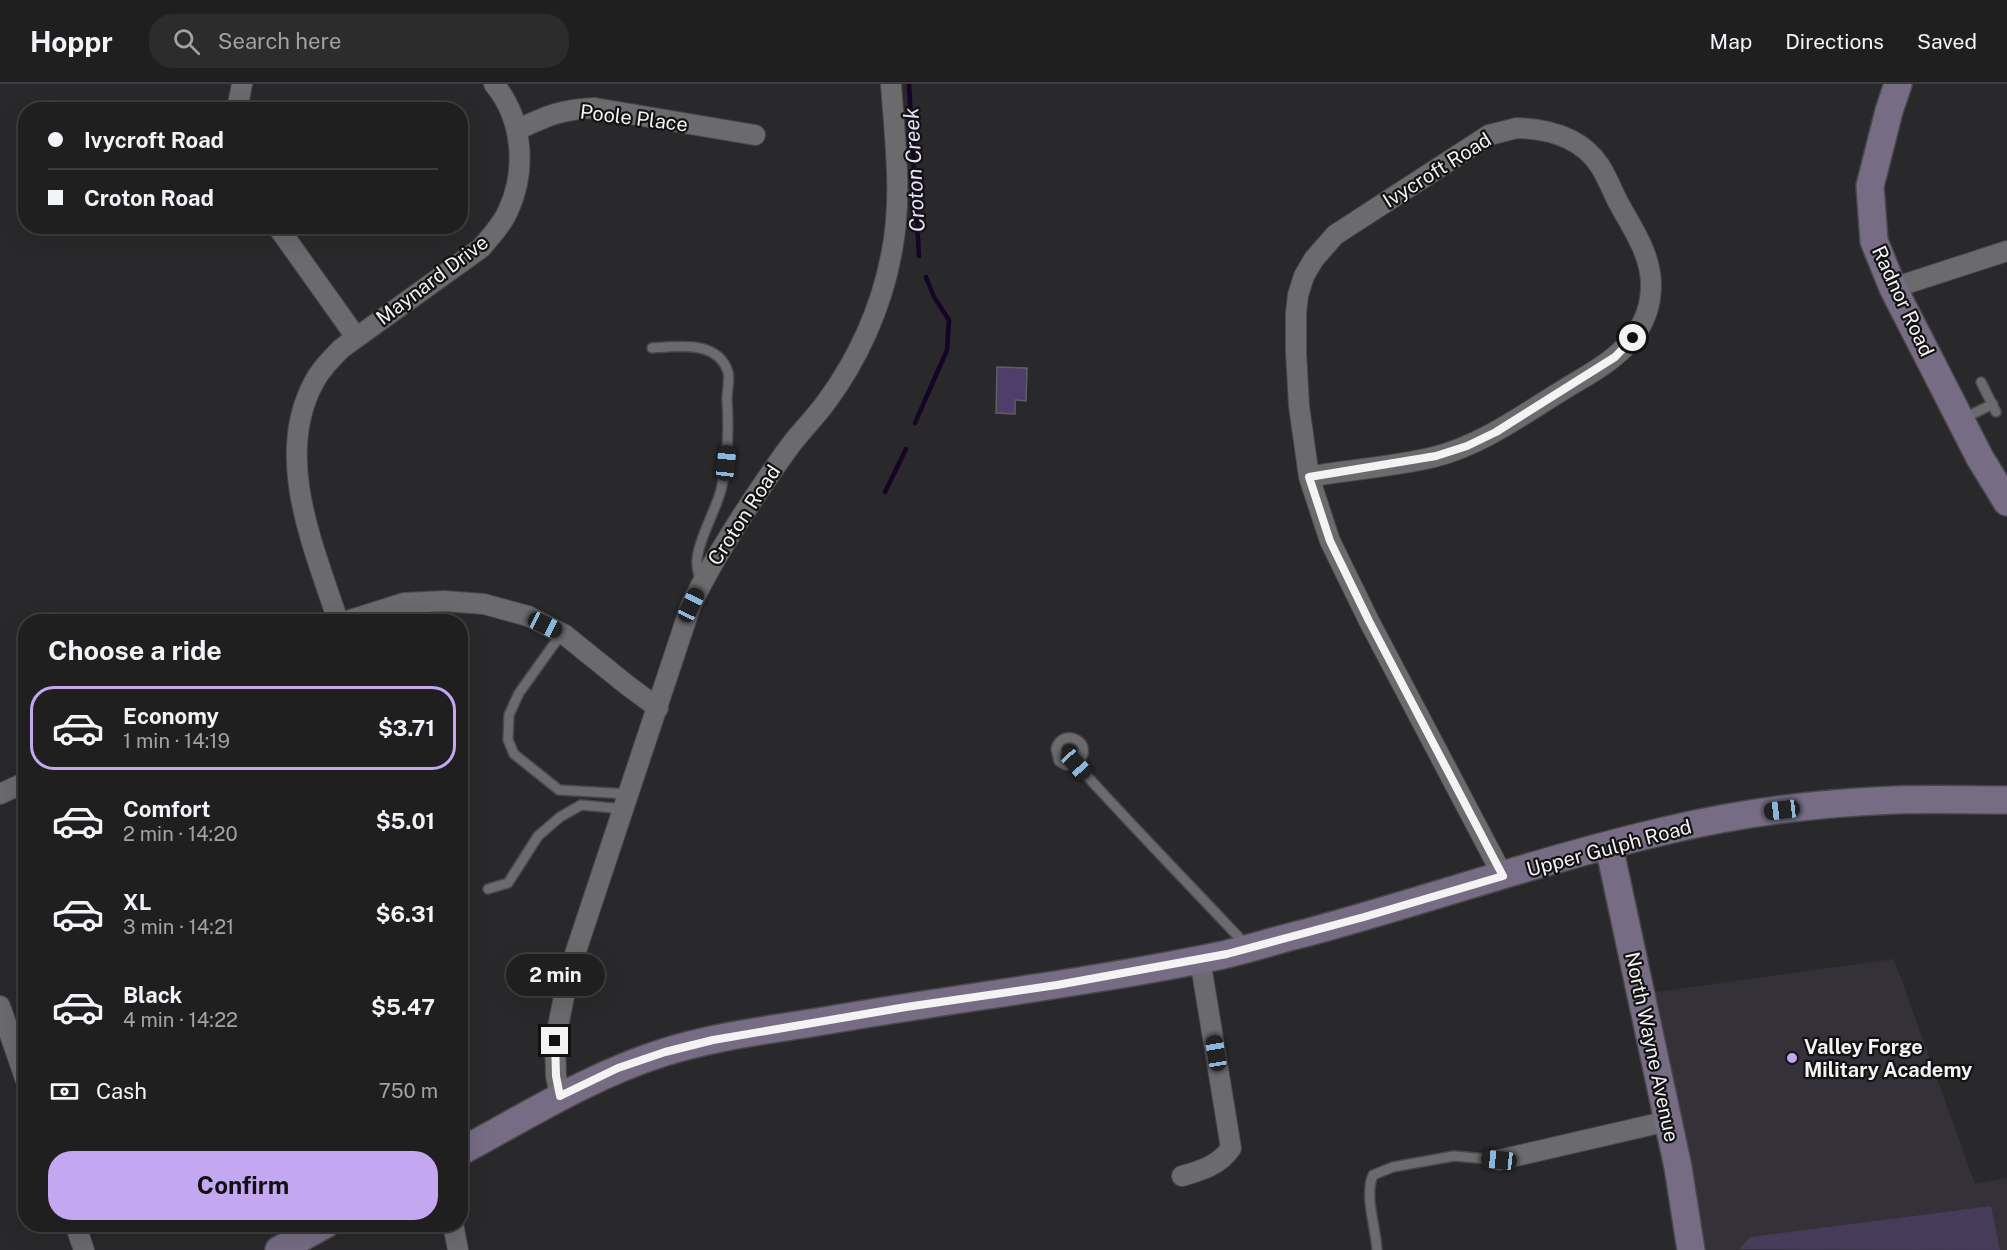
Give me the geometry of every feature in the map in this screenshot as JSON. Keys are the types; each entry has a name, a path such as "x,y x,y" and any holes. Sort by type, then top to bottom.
{"street":[{"path":"239,102 242,84"},
{"name":"Maynard Drive","path":"336,614 305,518 296,447 305,402 326,364 342,348 481,248 497,230 508,212 515,192 520,152 511,111 494,84"},
{"name":"Croton Road","path":"560,1096 556,1076 555,1041 569,972 691,605 708,570 788,449 827,401 853,360 869,327 890,264 897,220 898,183 891,84"},
{"name":"Radnor Road","path":"1898,84 1870,186 1874,241 1893,288 1960,420 2007,501"},
{"name":"Poole Place","path":"517,130 552,114 572,109 595,108 755,135"},
{"name":"Ivycroft Road","path":"1309,477 1436,456 1467,446 1496,432 1615,357 1633,338 1645,318 1649,305 1651,285 1649,261 1599,165 1577,143 1540,128 1517,128 1493,132 1326,243 1304,276 1296,313 1299,406 1309,477 1330,541 1369,621 1503,876"},
{"name":"Maynard Drive","path":"283,234 356,337"},
{"path":"1893,288 2007,251"},
{"path":"369,614 404,603 444,601 484,604 528,616 562,633 658,708"},
{"path":"0,794 18,786"},
{"name":"Upper Gulph Road","path":"468,1148 560,1096 618,1068 665,1052 713,1040 906,1007 1057,985 1200,959 1364,917 1665,830 1743,815 1821,805 1896,800 2007,800"},
{"name":"North Wayne Avenue","path":"1609,846 1678,1167 1691,1250"},
{"path":"1182,1176 1203,1170 1227,1154 1231,1148 1200,959"},
{"path":"0,1006 18,1058"},
{"path":"1499,1160 1668,1121"},
{"path":"78,1232 84,1250"},
{"path":"279,1250 312,1232"},
{"path":"455,1232 458,1250"}],"lane":[{"path":"652,348 687,345 703,348 720,358 729,373 727,393 729,428 726,463 721,491 696,562 701,584"},
{"path":"1960,420 1994,408 1981,382"},
{"path":"562,633 519,693 509,715 508,741 514,754 559,790 627,801"},
{"path":"1076,764 1136,831 1185,879 1248,948"},
{"path":"488,889 508,883 538,836 567,813 581,805 627,801"},
{"path":"1377,1250 1371,1202 1370,1181 1373,1175 1393,1167 1454,1156 1499,1160"}],"shaded area":[{"name":"Valley Forge Military Academy","path":"1894,959 1975,1184 2007,1178 2007,1250 1691,1250 1641,994"},
{"path":"1991,1206 2000,1250 1739,1249 1750,1237"}],"building":[{"path":"997,367 1027,368 1026,401 1015,400 1015,414 996,413"}],"waterway":[{"name":"Croton Creek","path":"909,84 919,256"},
{"name":"Croton Creek","path":"915,423 947,350 949,320 934,297 926,277"},
{"name":"Croton Creek","path":"885,492 906,449"}],"place":[{"name":"Valley Forge Military Academy","path":"1792,1058"}],"route":[{"path":"555,1041 556,1076 560,1096 618,1068 665,1052 713,1040 906,1007 1057,985 1227,954 1503,876 1369,621 1330,541 1309,477 1436,456 1467,446 1496,432 1615,357 1633,338"}]}
